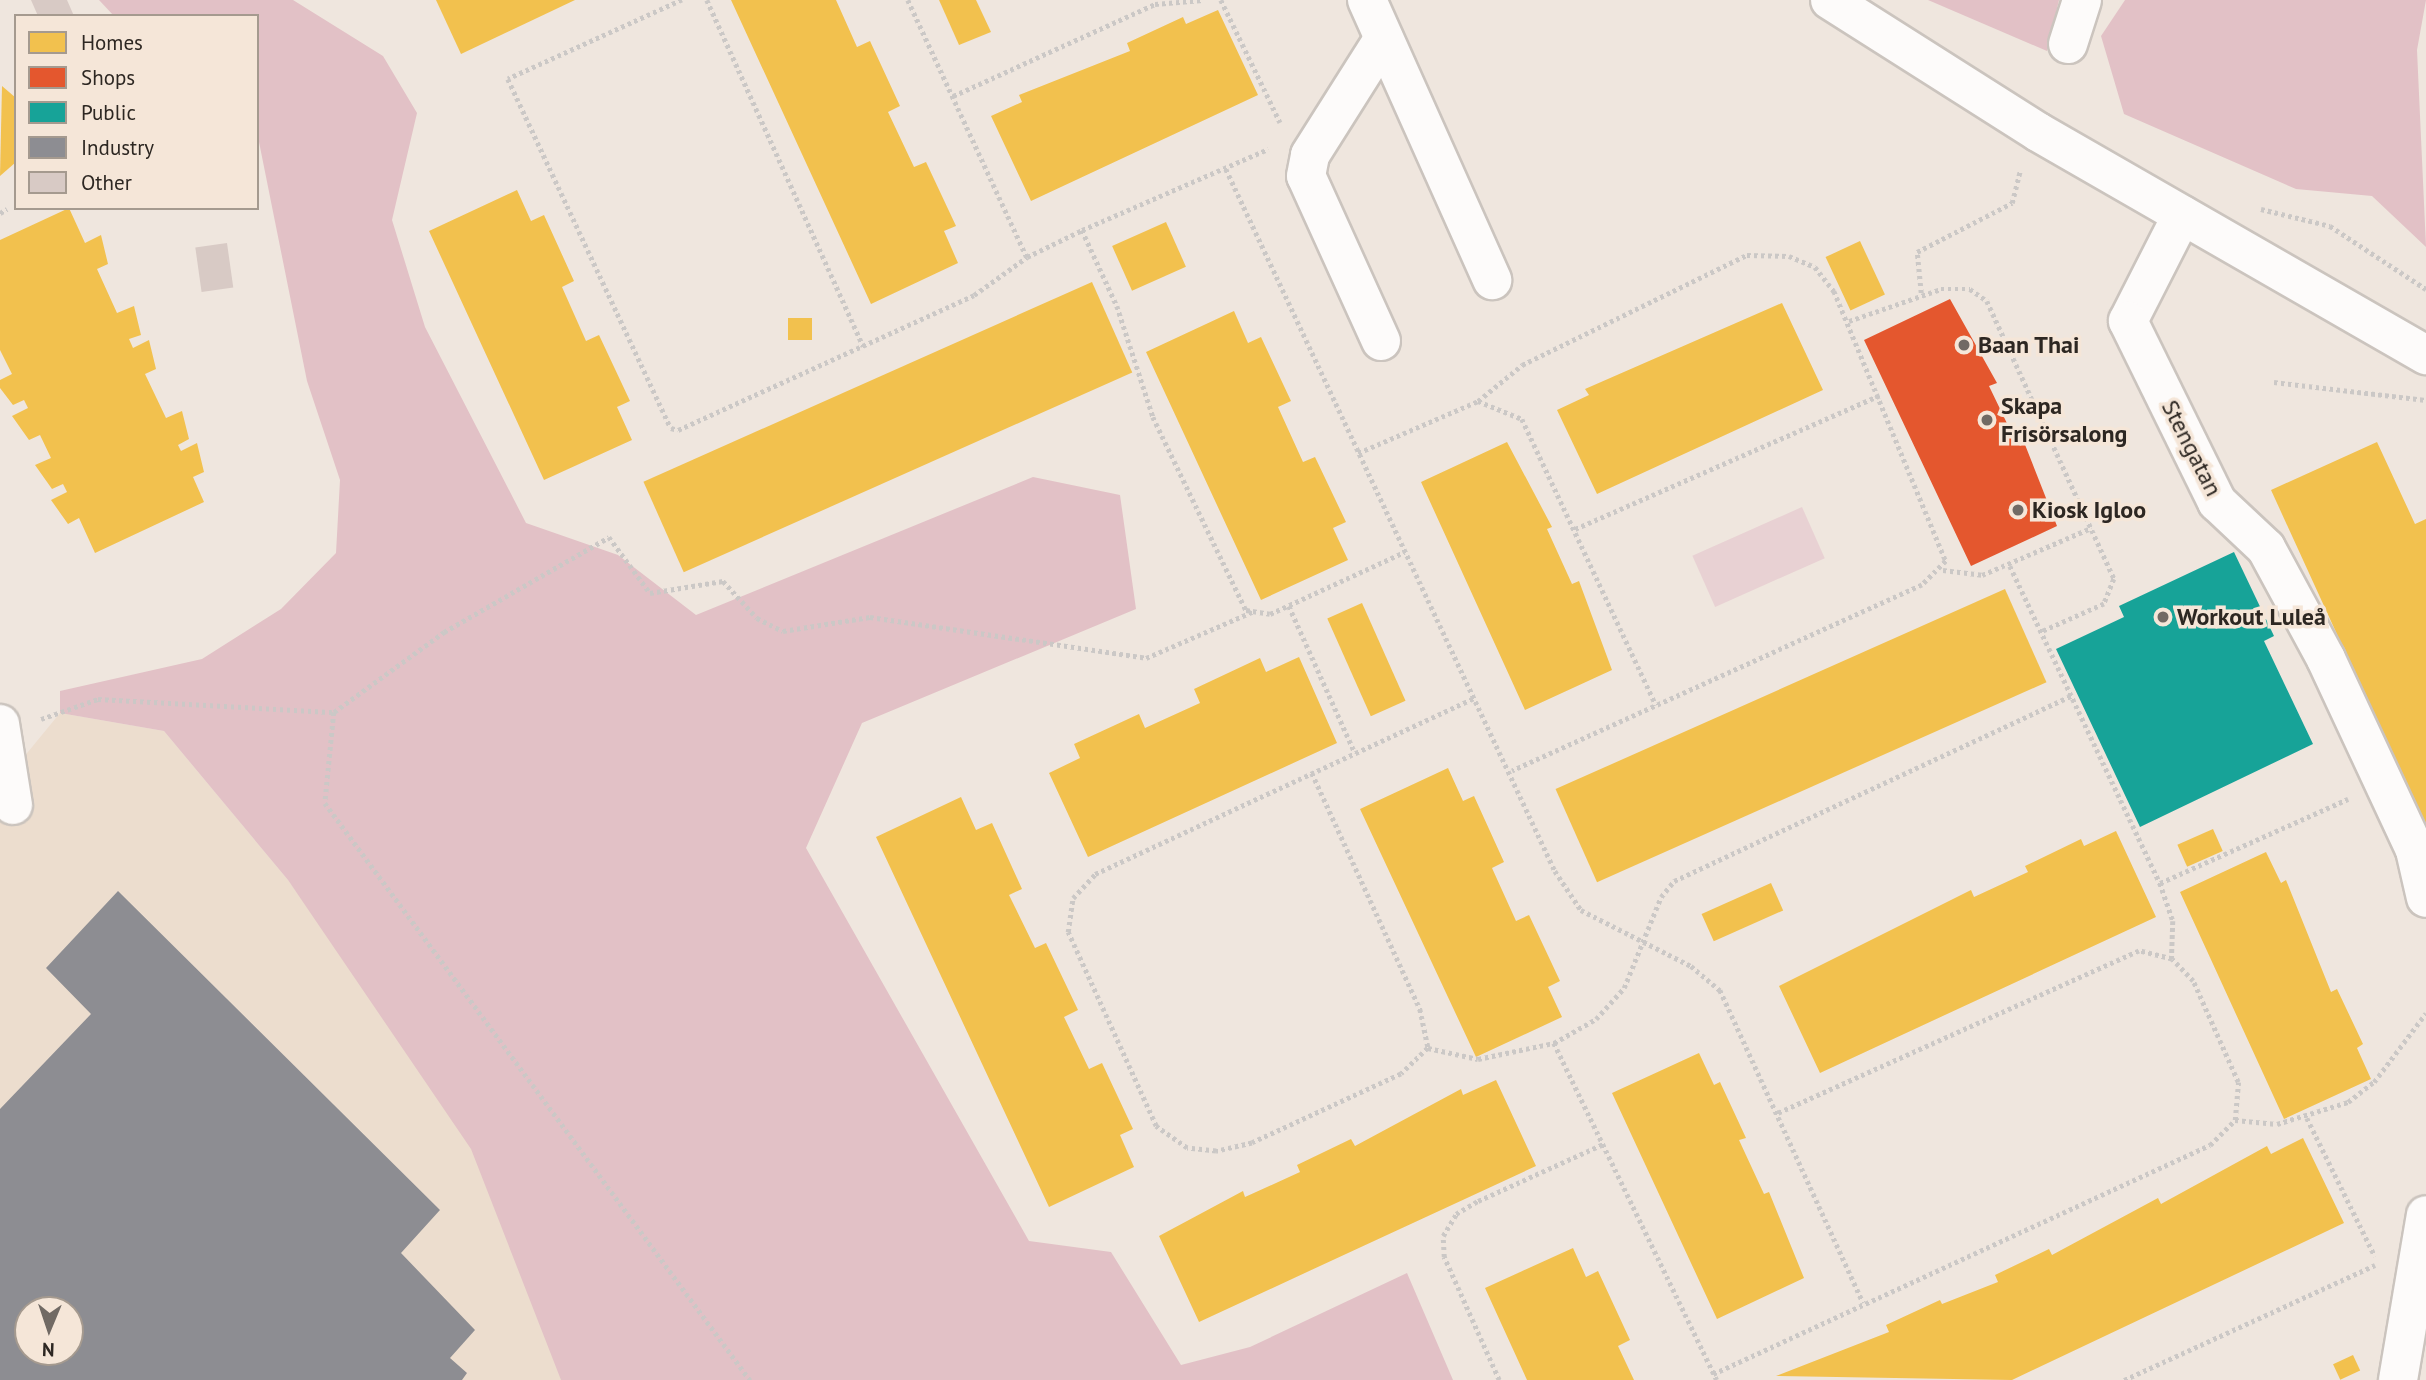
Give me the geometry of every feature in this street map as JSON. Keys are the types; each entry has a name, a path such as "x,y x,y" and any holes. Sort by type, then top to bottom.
{"street":[{"path":"1367,0 1492,280"},
{"path":"1829,0 2182,215 2426,355"},
{"path":"2068,44 2082,0"},
{"path":"1381,341 1306,176 1310,155 1384,38"},
{"name":"Stengatan","path":"2182,215 2128,321 2217,502 2266,548 2384,783 2414,850 2426,898"},
{"path":"1,729 13,805"},
{"path":"2398,1380 2426,1215"}],"path":[{"path":"682,0 508,79 671,428 678,430 974,295 1027,257 1082,230 1276,145"},
{"path":"707,0 863,346"},
{"path":"908,0 1027,257"},
{"path":"953,96 1155,2 1203,0"},
{"path":"1222,0 1283,127"},
{"path":"1921,293 1917,252 2012,204 2022,161"},
{"path":"1226,169 1404,552 1574,902 1641,944 1691,966 1720,990 1863,1303"},
{"path":"0,213 6,209"},
{"path":"1082,230 1117,306 1153,417 1239,602 1252,612"},
{"path":"1358,453 1478,401 1522,365 1757,252 1815,267 1849,321 1944,547 1943,570"},
{"path":"1849,321 1921,293 1970,289 1987,300 2114,579 2111,598 2041,632"},
{"path":"2274,382 2426,400"},
{"path":"1575,529 1880,395"},
{"path":"1478,401 1507,408 1528,428 1656,705"},
{"path":"1512,771 1943,570 1982,575 2010,566 2091,528"},
{"path":"1,729 98,699 334,712 444,632 609,537 650,593 723,581 757,618 783,631 870,617 1146,658 1252,612 1270,614 1404,552"},
{"path":"2010,566 2160,883 2173,921 2172,960"},
{"path":"1289,606 1355,753"},
{"path":"1428,1048 1487,1059 1554,1043 1604,1013 1623,988 1641,944 1674,881 2071,696"},
{"path":"1428,1048 1401,1074 1252,1143 1216,1151 1186,1148 1156,1126 1068,932 1073,898 1095,874 1474,698"},
{"path":"334,712 325,803 750,1380"},
{"path":"1312,773 1420,1009 1428,1048"},
{"path":"2160,883 2384,783"},
{"path":"1713,1374 2210,1145 2235,1120 2238,1082 2231,1059 2193,981 2172,960 2149,951 2119,955 1778,1113"},
{"path":"2235,1120 2306,1118 2367,1089 2426,1013"},
{"path":"1554,1043 1717,1380"},
{"path":"2124,1380 2379,1263 2306,1118"},
{"path":"1499,1380 1444,1257 1443,1236 1457,1214 1478,1201 1603,1144"}],"shaded area":[{"path":"99,0 293,0 383,56 417,113 392,220 425,327 526,523 618,555 696,615 1033,477 1120,495 1136,609 862,723 806,848 1029,1241 1111,1252 1181,1365 1250,1347 1407,1273 1453,1380 561,1380 471,1149 288,880 164,731 60,713 60,691 202,659 281,609 336,553 340,480 307,381 259,142 259,14 112,14"},
{"path":"1928,0 2059,0 2047,51"},
{"path":"2125,0 2426,0 2417,50 2426,247 2372,196 2296,189 2124,114 2101,36"},
{"path":"1802,507 1825,558 1715,607 1692,556"},
{"path":"60,713 164,731 288,880 640,1380 0,1380 0,786"}],"building: Homes":[{"path":"436,0 575,0 461,54"},
{"path":"731,0 836,0 857,47 870,41 900,106 888,112 914,167 926,162 956,226 944,231 958,263 871,304"},
{"path":"939,0 976,0 991,32 959,45"},
{"path":"1218,10 1258,95 1031,201 991,116 1022,102 1019,95 1130,51 1127,43 1183,17 1186,24"},
{"path":"2,86 14,96 14,164 0,176"},
{"path":"517,190 531,221 544,215 574,281 562,287 586,341 599,335 630,401 617,407 632,440 544,480 429,231"},
{"path":"65,210 70,210 85,243 101,235 108,264 97,269 117,313 134,306 141,335 129,339 133,348 149,340 156,369 145,374 166,418 182,411 189,439 178,445 181,451 197,443 204,472 193,477 204,502 95,553 79,518 68,524 51,500 67,492 63,484 52,489 35,465 51,458 40,435 29,440 12,416 28,408 24,400 13,405 0,388 0,380 12,374 0,350 0,240"},
{"path":"1166,222 1186,267 1132,291 1112,246"},
{"path":"1860,241 1885,294 1850,311 1826,257"},
{"path":"1092,282 1132,372 684,572 643,482"},
{"path":"1782,303 1823,390 1597,494 1557,410 1589,395 1585,389"},
{"path":"1234,311 1248,343 1261,337 1291,401 1278,407 1303,462 1315,457 1346,522 1333,528 1348,560 1261,600 1146,352"},
{"path":"788,318 812,318 812,340 788,340"},
{"path":"1507,442 1552,527 1547,529 1572,584 1579,581 1612,670 1525,710 1421,482"},
{"path":"2377,442 2415,524 2426,519 2426,829 2271,490"},
{"path":"2005,589 2046,682 1597,882 1556,789"},
{"path":"1362,603 1406,701 1371,716 1327,618"},
{"path":"1299,657 1337,743 1088,857 1049,773 1080,758 1074,744 1139,714 1145,728 1200,703 1194,689 1260,658 1266,672"},
{"path":"1448,768 1463,801 1474,796 1504,862 1492,868 1516,921 1529,915 1560,981 1548,987 1562,1017 1476,1057 1360,809"},
{"path":"961,797 976,830 992,823 1022,889 1009,895 1035,948 1046,943 1078,1010 1064,1017 1089,1069 1102,1063 1133,1129 1120,1135 1134,1167 1049,1207 876,837"},
{"path":"2213,829 2223,851 2187,867 2177,845"},
{"path":"2116,831 2156,917 1820,1073 1779,986 1971,890 1974,897 2028,872 2025,866 2081,839 2084,846"},
{"path":"2266,852 2281,883 2286,880 2331,992 2337,989 2363,1044 2357,1048 2371,1079 2284,1119 2180,892"},
{"path":"1771,883 1783,910 1714,941 1702,914"},
{"path":"1699,1053 1714,1085 1720,1082 1746,1138 1739,1140 1764,1194 1769,1192 1804,1278 1717,1319 1612,1093"},
{"path":"1496,1080 1536,1166 1199,1322 1159,1236 1243,1191 1245,1197 1300,1172 1297,1165 1351,1139 1355,1146 1461,1089 1463,1095"},
{"path":"2303,1138 2344,1223 2012,1380 1776,1376 1889,1332 1886,1325 1940,1300 1942,1304 1998,1282 1995,1275 2049,1249 2052,1255 2158,1198 2161,1204 2267,1146 2271,1154"},
{"path":"1573,1248 1586,1277 1598,1271 1630,1340 1618,1346 1634,1380 1527,1380 1485,1288"},
{"path":"2353,1355 2360,1370 2340,1380 2333,1364"}],"building: Shops":[{"path":"1950,299 1997,383 1989,386 2015,440 2022,437 2057,526 1971,566 1864,340"}],"building: Public":[{"path":"2234,552 2274,636 2264,641 2313,744 2140,827 2056,649 2124,617 2119,606"}],"building: Industry":[{"path":"118,891 440,1210 401,1253 475,1330 450,1358 467,1373 462,1380 0,1380 0,1109 91,1014 46,968"}],"building: Other":[{"path":"31,0 67,0 73,14 37,14"},
{"path":"227,243 233,288 202,292 195,247"}],"place":[{"name":"Baan Thai","path":"1964,345"},
{"name":"Skapa Frisörsalong","path":"1987,420"},
{"name":"Kiosk Igloo","path":"2018,510"},
{"name":"Workout Luleå","path":"2163,617"}]}
